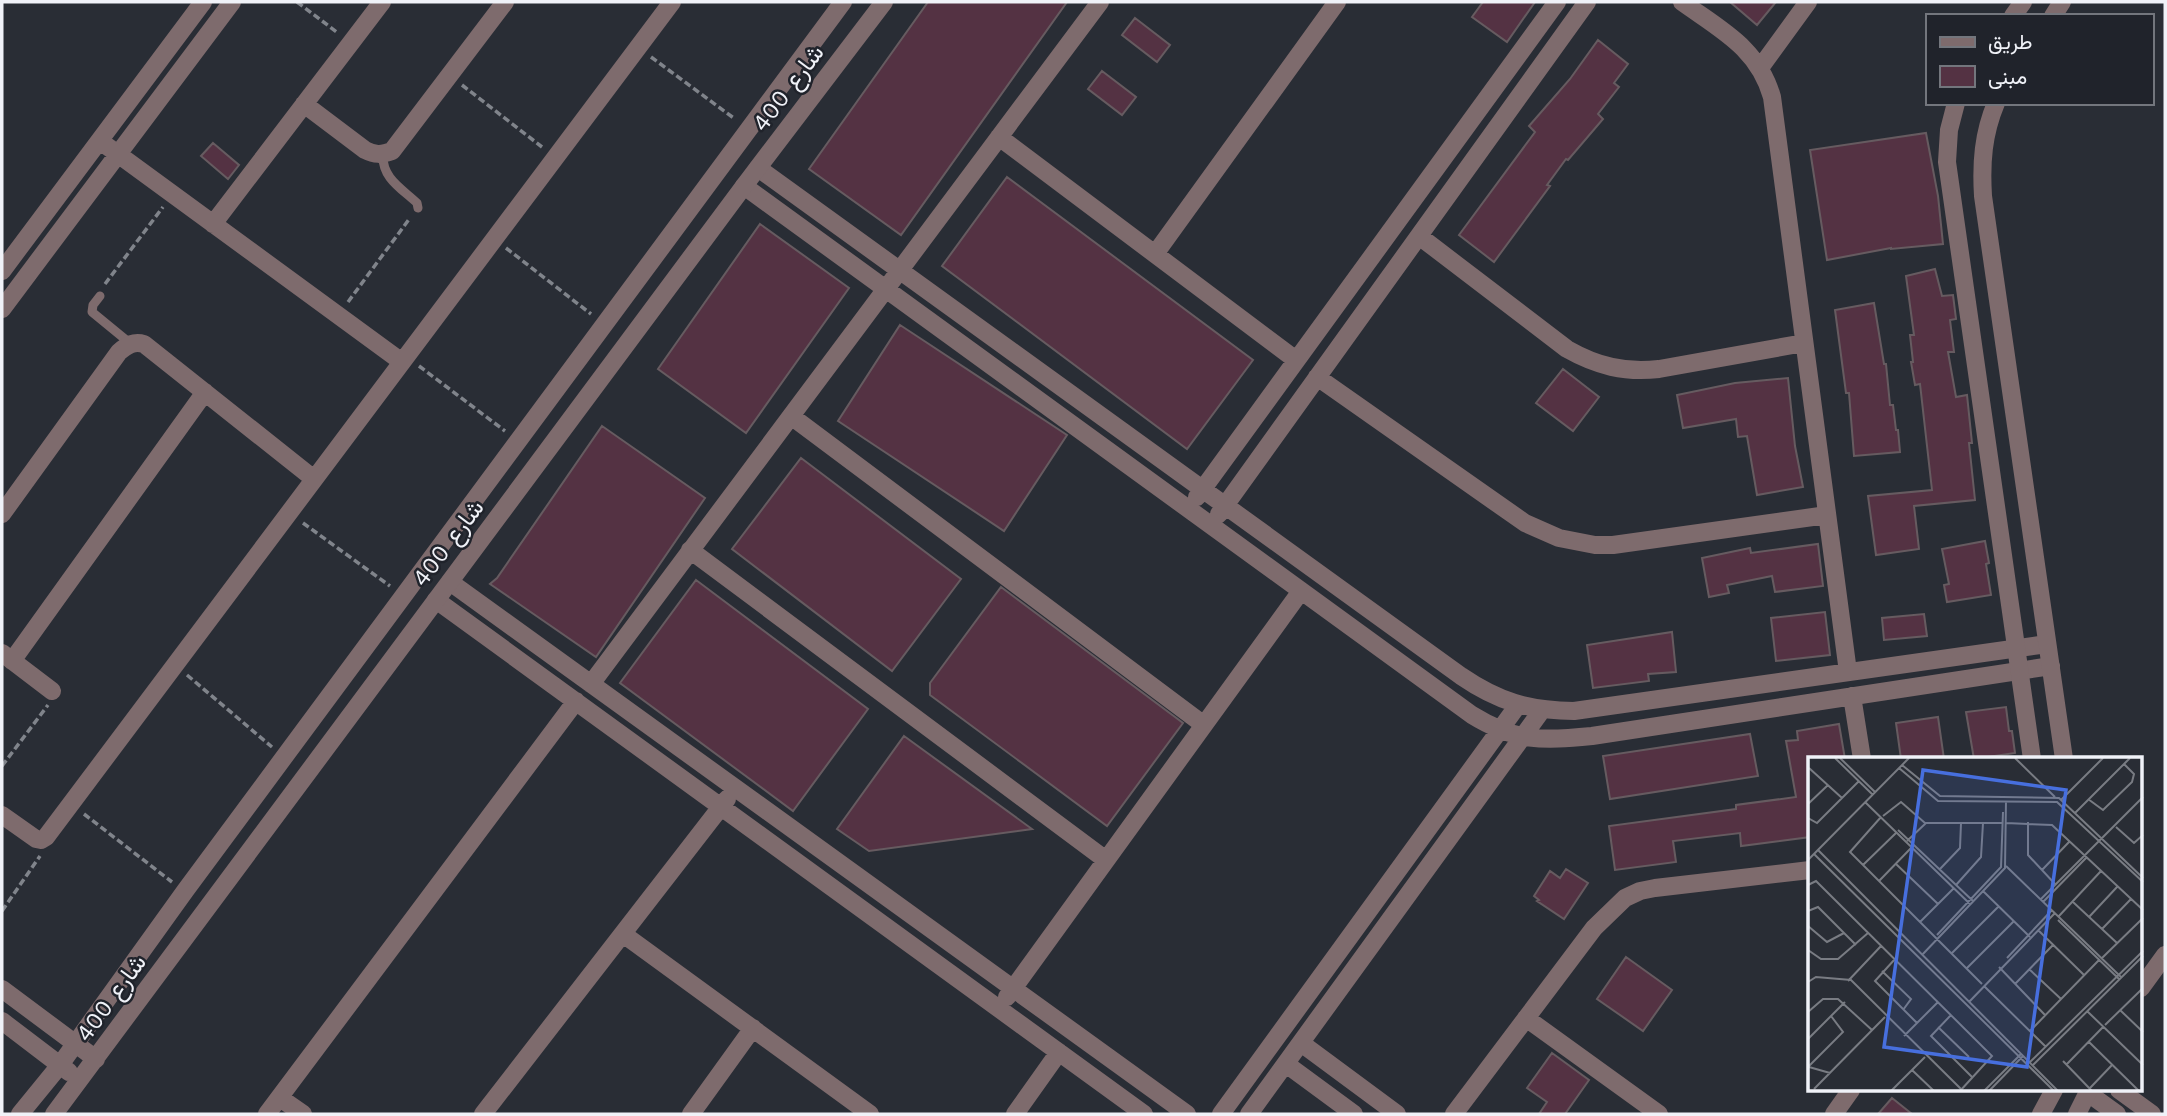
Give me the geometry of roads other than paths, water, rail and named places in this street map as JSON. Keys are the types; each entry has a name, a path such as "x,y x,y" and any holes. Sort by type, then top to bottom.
{"street":[{"path":"2,271 203,2"},
{"path":"2,309 232,2"},
{"path":"214,224 382,2"},
{"path":"304,104 365,150 383,155 392,151 505,2"},
{"path":"2,815 36,839 46,837 672,2"},
{"name":"شارع 400","path":"20,1114 60,1065 185,891 843,2"},
{"name":"شارع 400","path":"54,1114 744,186 884,2"},
{"path":"591,684 1100,2"},
{"path":"1156,254 1337,2"},
{"path":"1188,509 1557,2"},
{"path":"1211,525 1587,2"},
{"path":"1682,2 1741,45 1760,68 1772,97 1848,672"},
{"path":"1760,68 1808,2"},
{"path":"1955,105 1949,130 1947,162 2032,757"},
{"path":"1995,105 1985,136 1982,156 1983,195 2064,757"},
{"path":"999,137 1296,360"},
{"path":"100,141 338,315 404,359"},
{"path":"719,168 1472,715 1500,730 1538,740 1592,736 2051,666"},
{"path":"758,168 1477,687 1518,705 1542,710 1574,711 2048,643"},
{"path":"1419,236 1567,349 1607,367 1642,371 1659,369 1804,343"},
{"path":"2,514 119,352 131,344 144,344 314,479"},
{"path":"1317,377 1509,512 1533,527 1559,538 1595,545 1631,544 1827,515"},
{"path":"52,691 7,657 205,392"},
{"path":"791,416 1204,725"},
{"path":"690,550 1106,860"},
{"path":"450,582 1187,1114"},
{"path":"999,1008 1301,591"},
{"path":"436,600 1144,1114"},
{"path":"1852,696 1862,757"},
{"path":"267,1114 576,701"},
{"path":"1221,1114 1518,705"},
{"path":"1249,1114 1542,710"},
{"path":"483,1114 736,788"},
{"path":"1454,1114 1594,928 1625,898 1640,891 1667,886 1808,870"},
{"path":"165,919 187,936"},
{"path":"623,934 870,1114"},
{"path":"2142,987 2165,955"},
{"path":"2,989 96,1059"},
{"path":"1526,1018 1659,1114"},
{"path":"2,1021 81,1080"},
{"path":"691,1114 753,1028"},
{"path":"1301,1043 1397,1114"},
{"path":"1014,1114 1059,1052"},
{"path":"1286,1064 1354,1114"},
{"path":"1834,1114 1850,1092"},
{"path":"2041,1114 2053,1092"},
{"path":"2077,1114 2088,1092"},
{"path":"2089,1092 2117,1114"},
{"path":"2122,1092 2152,1114"},
{"path":"280,1098 303,1114"}],"lane":[{"path":"383,155 387,177 417,203 418,208"},
{"path":"100,296 93,305 92,312 131,344"}]}
